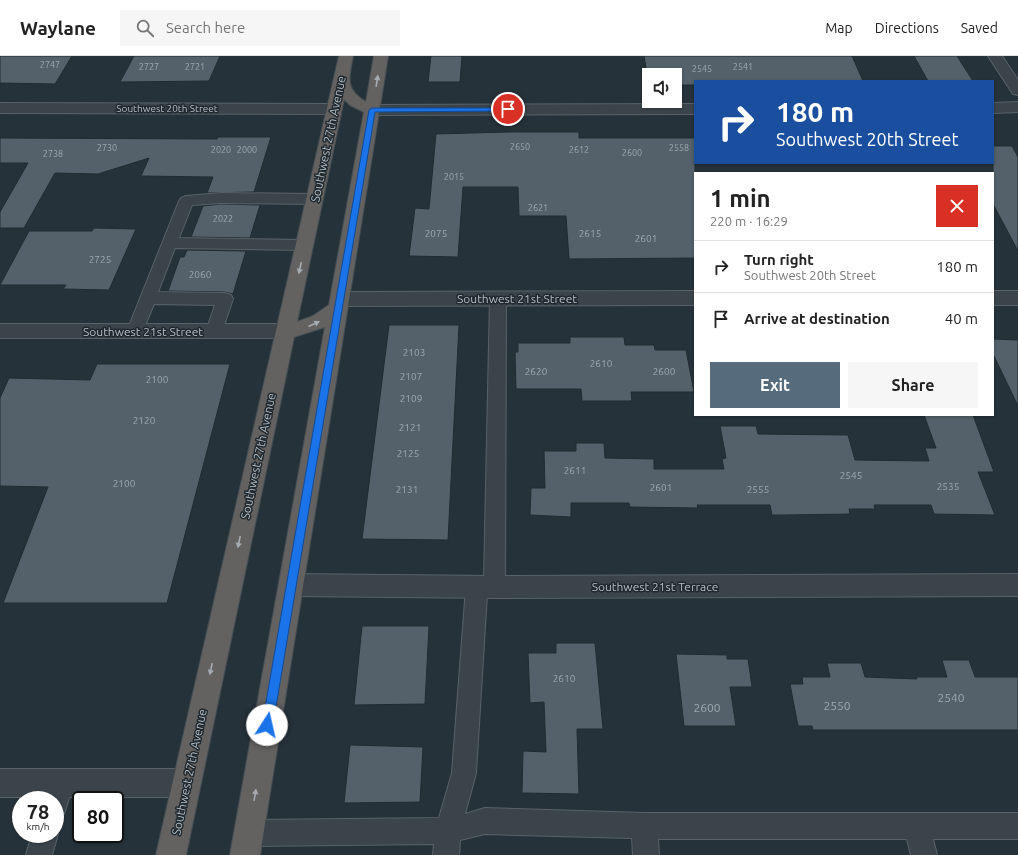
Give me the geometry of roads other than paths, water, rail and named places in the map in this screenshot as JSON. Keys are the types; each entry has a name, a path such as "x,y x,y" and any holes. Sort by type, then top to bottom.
{"highway":[{"name":"Southwest 27th Avenue","path":"171,855 346,56"},
{"path":"247,844 381,56"},
{"path":"341,79 350,98 372,110"},
{"path":"334,109 354,115 361,121 369,133"},
{"path":"286,331 302,329 315,325 326,318 339,304"}],"street":[{"path":"995,56 1018,91"},
{"name":"Southwest 20th Street","path":"0,108 334,109"},
{"path":"994,108 1018,108"},
{"path":"372,110 694,109"},
{"name":"Southwest 21st Street","path":"339,304 498,298 694,298"},
{"path":"994,298 1018,298"},
{"name":"Southwest 21st Street","path":"0,331 286,331"},
{"name":"Southwest 21st Terrace","path":"291,585 485,587 1018,585"},
{"path":"0,783 43,791"},
{"path":"64,794 186,783"}],"lane":[{"path":"135,331 186,201 221,198 314,199"},
{"path":"169,243 304,245"},
{"path":"148,298 225,299 214,331"},
{"path":"447,843 464,774 485,587 498,298"},
{"path":"247,844 447,843 485,821 644,826 1018,826"},
{"path":"644,826 646,855"},
{"path":"917,826 924,855"},
{"path":"38,855 43,843"}]}
